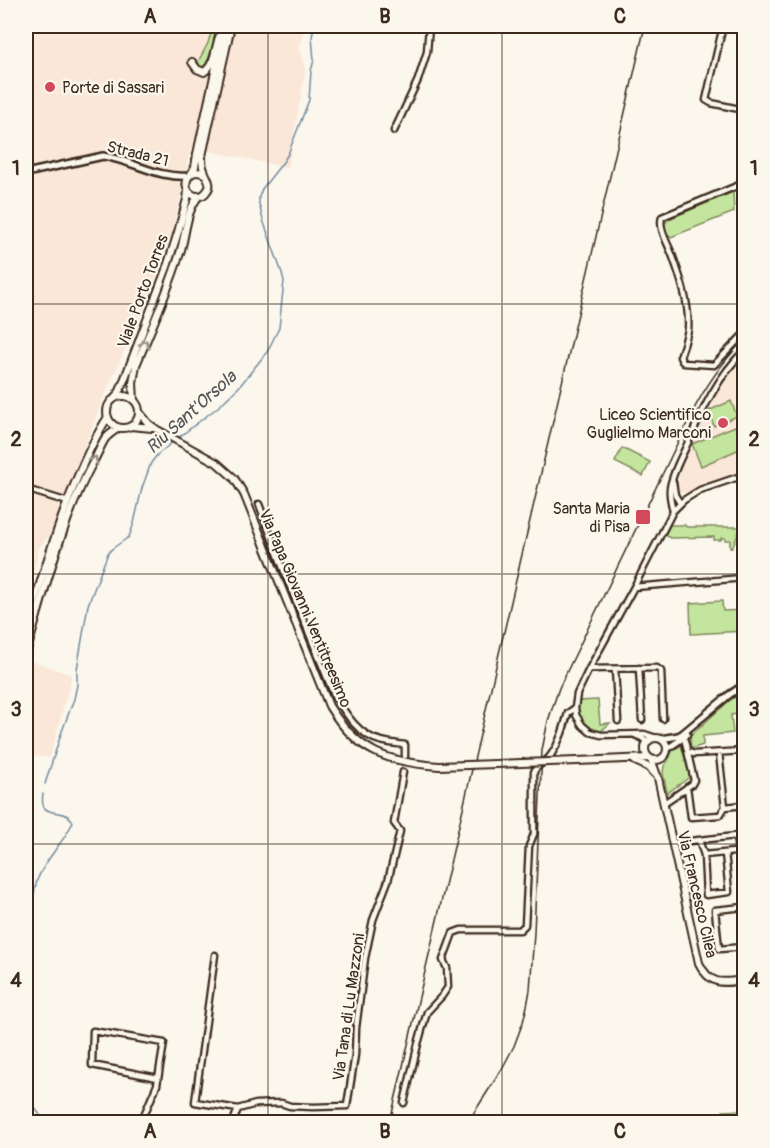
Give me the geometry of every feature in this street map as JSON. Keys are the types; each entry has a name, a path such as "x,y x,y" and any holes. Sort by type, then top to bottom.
{"main road":[{"path":"192,62 197,69 204,72 207,70 211,65 219,33 224,26"},
{"path":"224,26 195,167 187,187 191,194 199,196 207,192 210,183 203,168 202,156 231,26"},
{"path":"190,175 196,172 206,175"},
{"name":"Viale Porto Torres","path":"115,398 120,391 167,267 187,199 187,187"},
{"name":"Viale Porto Torres","path":"134,400 133,382 136,365 180,252 194,201 199,196"},
{"path":"26,632 52,544 92,444 108,417 108,406 115,398 128,397 134,400 139,412 135,423 125,428 114,426 108,417"},
{"name":"Via Papa Giovanni Ventitreesimo","path":"139,412 148,424 217,463 234,478 244,494 329,706 346,729 367,748 387,758 410,764 439,766 650,759"},
{"name":"Via Papa Giovanni Ventitreesimo","path":"131,426 156,429"},
{"path":"26,654 74,504 106,439 119,428"},
{"path":"629,759 640,753 649,740 658,738 665,743 667,749 665,755 660,759 650,759 646,755 646,745"},
{"path":"629,759 642,763 658,778"},
{"name":"Via Francesco Cilea","path":"650,759 658,778 696,953 703,971 711,980 720,982 744,980"},
{"name":"Via Francesco Cilea","path":"658,778 660,759"}],"street":[{"path":"394,131 418,80 427,52 429,26"},
{"path":"723,26 706,100 744,110"},
{"name":"Strada 21","path":"26,173 103,156 174,176 190,175"},
{"name":"Strada 21","path":"174,176 187,187"},
{"path":"744,183 662,217 660,221 681,281 688,312 688,328 680,357 682,361 714,365 744,334"},
{"path":"26,324 28,295"},
{"path":"673,511 670,495 673,476 708,399 744,351"},
{"path":"673,476 675,495 680,503"},
{"path":"743,477 700,490 680,503 673,511 589,669 577,694 575,708 579,720 590,732 601,735 647,734 658,738 678,736 744,685"},
{"path":"26,489 68,502"},
{"path":"259,504 334,695 356,726 380,741 405,745 405,756"},
{"path":"634,587 744,578"},
{"path":"278,579 287,579"},
{"path":"639,668 642,720"},
{"path":"589,669 657,668 661,671 663,719"},
{"path":"615,669 618,721"},
{"path":"404,1103 417,1044 427,1012 448,987 447,968 443,960 453,933 461,930 512,931 520,930 525,925 529,846 534,834 534,770 551,756 562,734 568,713 575,708"},
{"path":"667,749 684,737 696,723"},
{"path":"632,734 642,738 646,745"},
{"path":"664,803 692,784 694,780 684,737"},
{"path":"688,752 694,754 744,751"},
{"path":"687,787 691,817 720,815 725,807 719,753"},
{"name":"Via Tana di Lu Mazzoni","path":"215,956 195,1102 238,1109 256,1104 281,1103 290,1106 347,1106 365,958 373,920 388,881 400,831 394,823 403,772"},
{"path":"725,807 744,805"},
{"path":"672,843 736,836 738,852"},
{"path":"699,840 704,855 706,895 729,892 725,853"},
{"path":"704,855 744,851"},
{"path":"744,907 715,910 719,949 744,947"},
{"path":"141,1122 157,1085 164,1043 93,1031 92,1065 158,1078"},
{"path":"233,1122 238,1109"}],"shaded area":[{"path":"26,26 304,26 299,50 306,67 288,168 191,147 173,231 146,304 103,398 53,531 39,548 26,610"},
{"name":"Liceo Scientifico Guglielmo Marconi","path":"744,358 744,471 686,493 678,492 680,467 725,379"},
{"path":"27,659 72,675 50,757 26,756"}],"green space":[{"path":"213,26 217,26 208,64 203,68 198,62 208,43"},
{"path":"733,192 734,212 671,237 668,236 664,224 669,219"},
{"path":"731,401 737,416 714,426 708,411"},
{"path":"735,426 744,447 701,466 692,444"},
{"path":"622,448 650,462 643,476 615,462"},
{"path":"670,525 741,527 730,548 730,540 725,540 725,538 714,540 714,537 670,538 665,535"},
{"path":"722,601 723,611 744,610 744,631 691,634 690,603"},
{"path":"744,692 744,713 731,715 733,733 703,736 703,745 691,749 690,736 730,700"},
{"path":"598,700 600,724 610,723 601,731 583,722 578,708 578,701"},
{"path":"681,745 690,777 667,793 664,766 673,750"},
{"path":"744,1110 744,1122 723,1122 723,1111"},
{"path":"694,1116 695,1122 612,1122 617,1118"}],"waterway":[{"name":"Riu Sant'Orsola","path":"178,438 218,407 239,387 267,352 279,328 284,281 263,220 259,197 262,189 288,154 309,100 314,60 312,37 314,26"},
{"name":"Riu Sant'Orsola","path":"45,784 74,699 88,605 108,553 129,537 151,463 174,441"},
{"name":"Riu Sant'Orsola","path":"26,938 38,878 73,822 64,814 44,808 43,794"},
{"name":"Riu Sant'Orsola","path":"26,995 30,1034 30,1054 26,1073"},
{"name":"Riu Sant'Orsola","path":"26,1085 31,1102 40,1115 42,1121 40,1122"}],"railway":[{"path":"390,1122 645,26"},
{"path":"468,1122 514,1046 527,1006 534,933 542,750 548,721 559,688 696,405 721,366 744,340"}],"place":[{"name":"Porte di Sassari","path":"50,87"},
{"name":"Liceo Scientifico Guglielmo Marconi","path":"723,423"},
{"name":"Santa Maria di Pisa","path":"643,517"}]}
